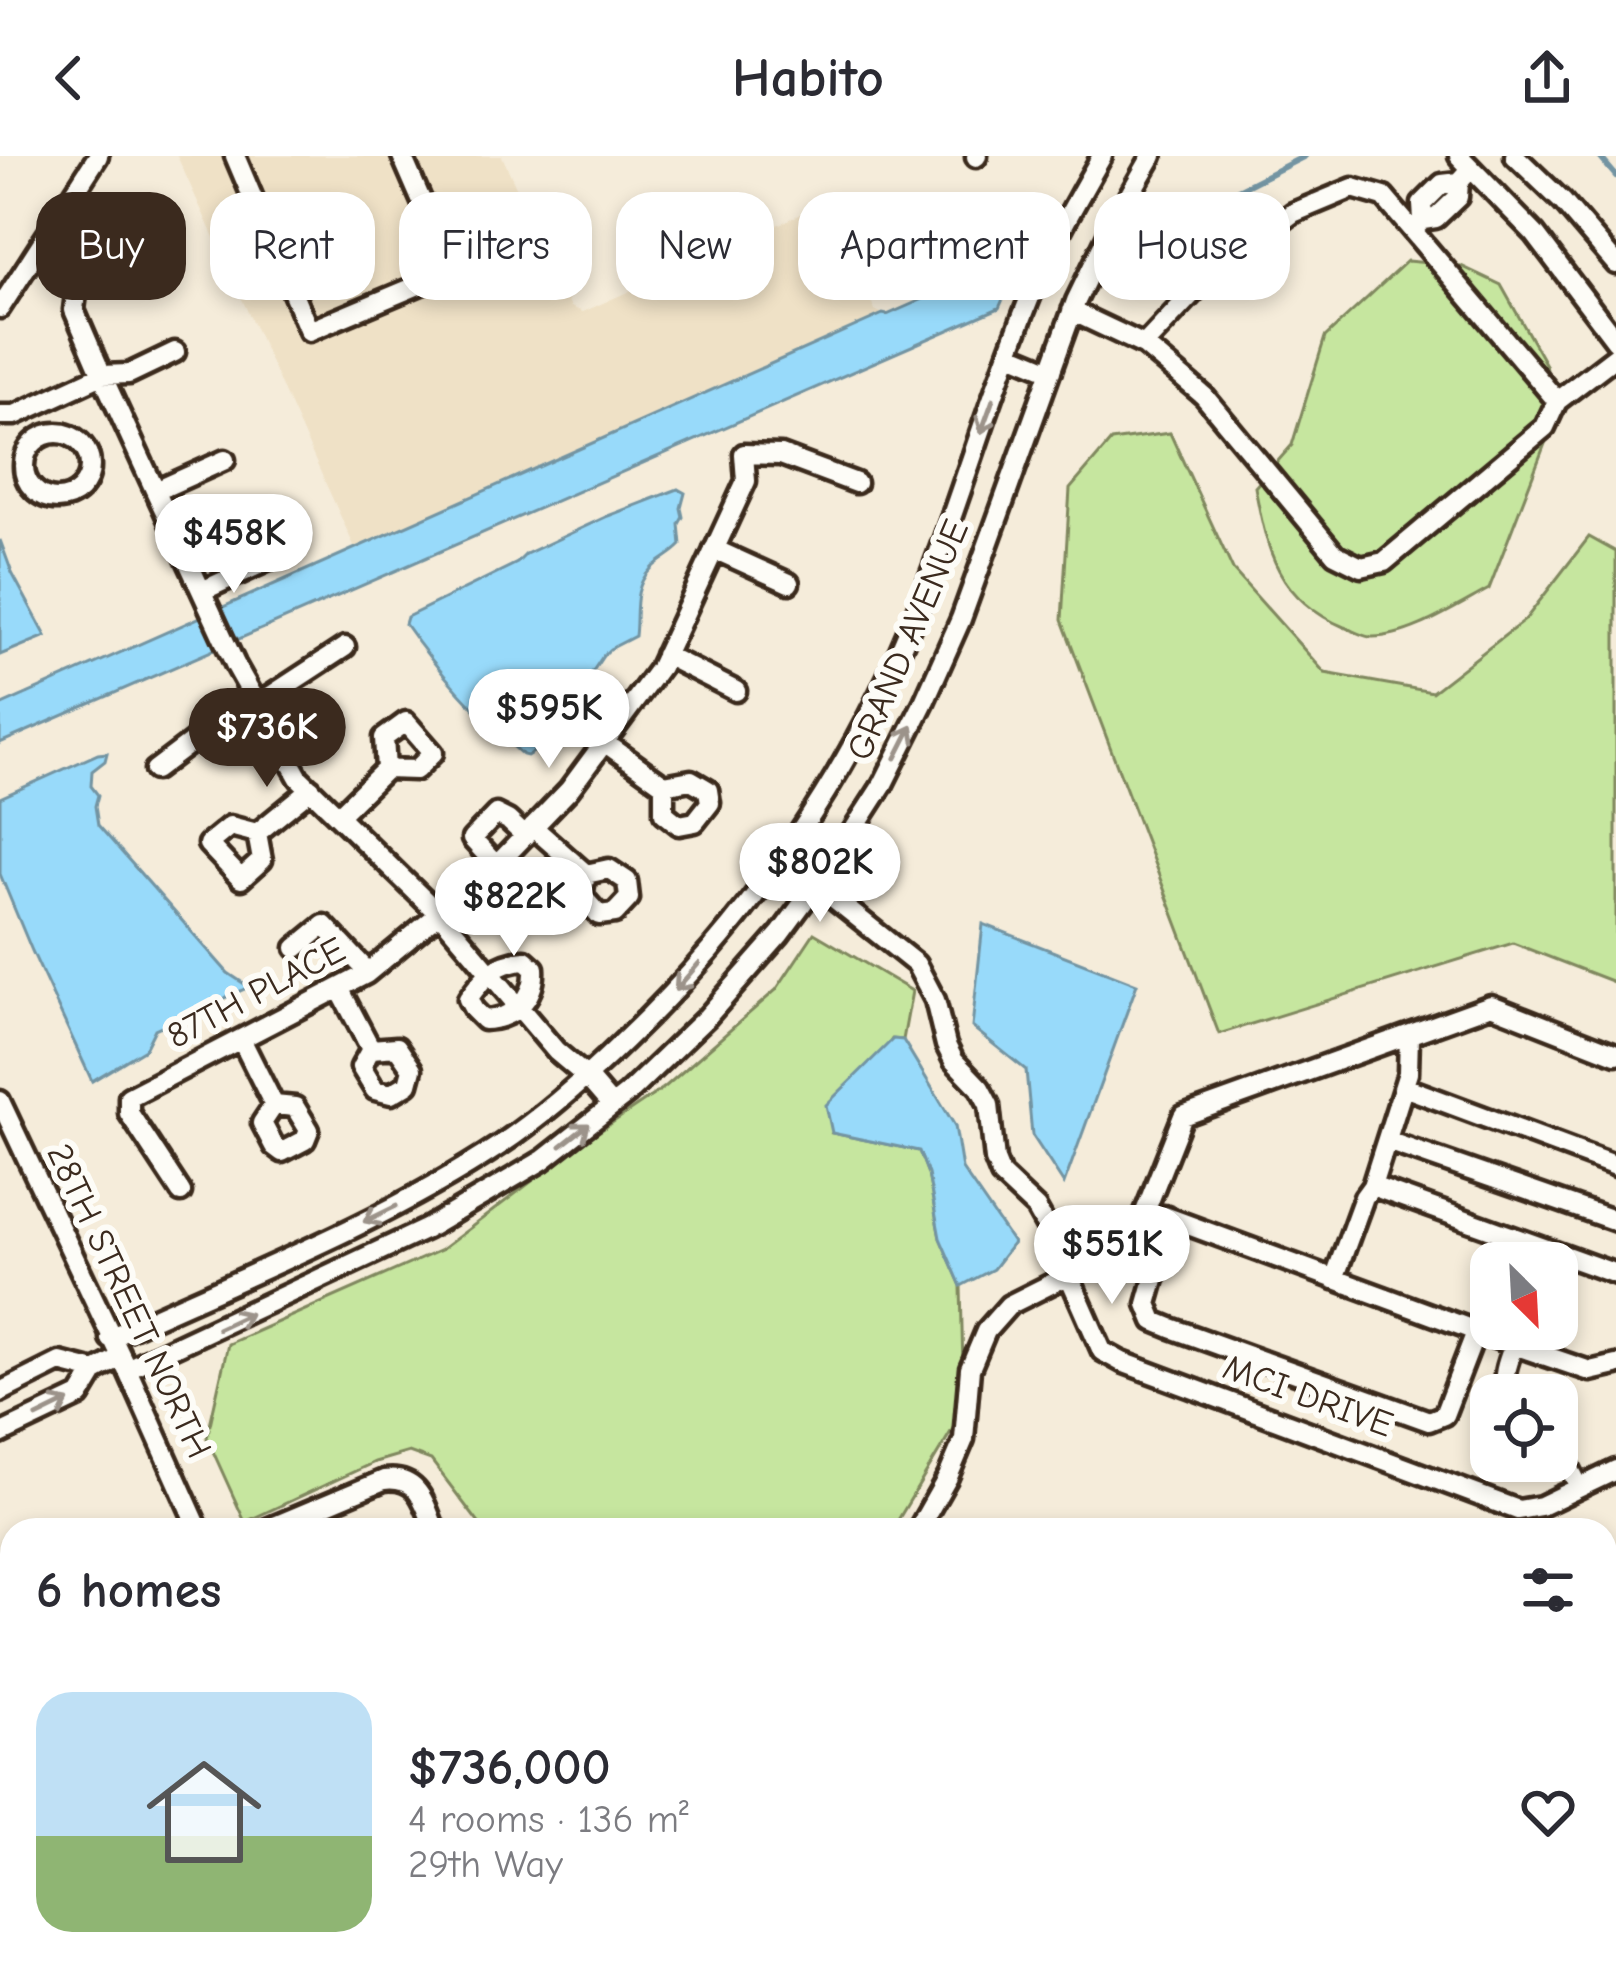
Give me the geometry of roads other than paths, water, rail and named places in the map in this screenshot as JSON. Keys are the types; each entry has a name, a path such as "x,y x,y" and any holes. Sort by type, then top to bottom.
{"street":[{"path":"0,308 98,156"},
{"path":"235,156 309,331 452,271 402,156"},
{"name":"GRAND AVENUE","path":"110,1337 386,1212 503,1143 587,1077 667,1000 740,916 842,767 892,664 921,602 1036,284 1102,156"},
{"name":"GRAND AVENUE","path":"94,1371 124,1363 426,1229 543,1160 612,1106 707,1017 780,934 883,784 933,681 961,619 1072,311 1152,156"},
{"path":"1515,156 1563,202 1616,264"},
{"path":"1417,225 1436,218 1458,196 1463,169"},
{"path":"1463,169 1535,234 1616,340"},
{"path":"1144,345 1204,281 1293,213 1353,188 1384,197 1417,225 1557,401"},
{"path":"75,300 74,310 102,375 202,591 299,778 440,914 556,1051 612,1106"},
{"path":"1072,311 1144,345 1204,397 1335,554 1361,567 1384,562 1545,427 1557,401 1616,356"},
{"path":"0,415 15,415 102,375 129,374 175,352"},
{"path":"1010,353 1051,370"},
{"path":"31,408 44,435"},
{"name":"87TH PLACE","path":"181,1192 129,1113 129,1097 368,972 465,898 569,790 659,668 746,481 744,454 781,455 856,483"},
{"path":"156,491 225,460"},
{"path":"202,591 293,549"},
{"path":"714,549 789,583"},
{"path":"155,770 256,700 345,647"},
{"path":"665,655 736,691"},
{"path":"604,742 664,785"},
{"path":"338,816 386,769"},
{"path":"257,833 311,790"},
{"path":"496,866 472,839 496,814 529,831 586,874"},
{"name":"MCI DRIVE","path":"781,860 916,964 935,1000 946,1045 989,1105 1001,1175 1036,1208 1102,1351 1518,1510 1541,1506 1616,1470"},
{"path":"296,948 324,925 368,972"},
{"path":"525,960 534,968 535,981 520,1008 500,1019 484,1020 468,999 488,971 525,960"},
{"path":"339,988 371,1049"},
{"path":"925,1518 964,1439 970,1369 986,1331 1009,1305 1108,1256 1135,1237 1183,1116 1491,1005 1616,1054"},
{"path":"1334,1279 1372,1186 1404,1087 1409,1034"},
{"path":"241,1040 274,1105"},
{"path":"1404,1087 1616,1166"},
{"name":"28TH STREET NORTH","path":"0,1101 194,1518"},
{"path":"1387,1141 1616,1221"},
{"path":"1372,1186 1616,1274"},
{"path":"1146,1210 1470,1330"},
{"path":"1171,1219 1147,1304 1154,1321 1429,1421 1444,1415 1470,1348"},
{"path":"1528,1350 1590,1372 1616,1365"},
{"path":"0,1392 59,1362 94,1371 80,1396 0,1434"},
{"path":"294,1518 384,1480 400,1478 413,1485 430,1518"},
{"path":"1576,1482 1579,1487"}],"water":[{"path":"921,300 1003,300 999,308 0,743 0,706"},
{"path":"678,489 685,493 679,524 681,545 644,577 635,636 603,656 577,695 577,719 572,727 548,733 537,750 523,755 445,677 405,624 407,617 517,563 526,554"},
{"path":"0,540 46,636 0,655"},
{"path":"107,753 92,771 98,825 228,973 249,987 155,1029 145,1049 92,1081 0,874 0,798"},
{"path":"983,924 1137,984 1064,1184 1032,1135 1026,1070 972,1027"},
{"path":"893,1039 903,1040 955,1126 962,1169 1013,1243 993,1269 961,1286 940,1238 919,1151 832,1133 826,1105"}],"waterway":[{"path":"1234,192 1305,156"},
{"path":"1599,156 1616,176"}]}
